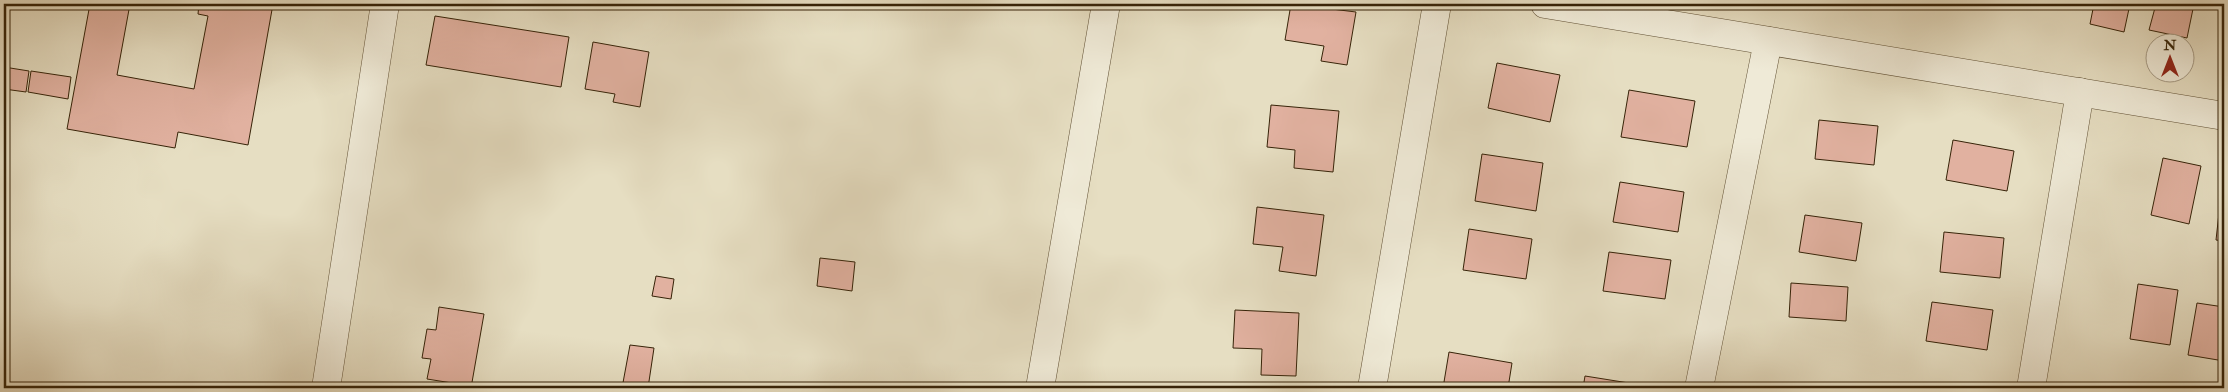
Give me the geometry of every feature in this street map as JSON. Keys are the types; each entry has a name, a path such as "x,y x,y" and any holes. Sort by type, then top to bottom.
{"street":[{"path":"326,388 385,4"},
{"path":"1040,388 1106,4"},
{"path":"1372,388 1437,4"},
{"path":"1545,4 2224,116"},
{"path":"1699,388 1768,41"},
{"path":"2031,388 2080,92"}],"building":[{"path":"90,4 130,4 117,75 194,89 208,16 198,14 199,4 273,4 248,145 178,132 175,148 67,129"},
{"path":"1291,4 1356,12 1347,65 1321,61 1324,46 1285,40"},
{"path":"2094,4 2130,4 2124,32 2090,24"},
{"path":"2156,4 2194,4 2188,32 2158,32 2149,30"},
{"path":"435,16 569,37 561,87 426,65"},
{"path":"593,42 649,52 640,107 613,102 615,94 585,89"},
{"path":"1497,63 1560,75 1550,122 1488,108"},
{"path":"4,67 29,71 26,92 4,89"},
{"path":"31,71 71,77 68,99 28,92"},
{"path":"1629,90 1695,101 1687,147 1621,137"},
{"path":"1271,105 1339,111 1333,172 1294,168 1295,150 1267,147"},
{"path":"1819,120 1878,126 1874,165 1815,159"},
{"path":"1953,140 2014,151 2007,191 1946,180"},
{"path":"1482,154 1543,163 1536,211 1475,201"},
{"path":"2163,158 2201,166 2189,224 2151,215"},
{"path":"2224,177 2224,241 2216,240"},
{"path":"1620,182 1684,192 1678,232 1613,222"},
{"path":"1257,207 1324,215 1316,276 1279,271 1283,247 1253,244"},
{"path":"1805,215 1862,223 1856,261 1799,252"},
{"path":"1469,229 1532,239 1526,279 1463,270"},
{"path":"1944,232 2004,238 2000,278 1940,272"},
{"path":"1609,252 1671,260 1665,299 1603,291"},
{"path":"820,258 855,262 852,291 817,286"},
{"path":"656,276 674,279 671,299 652,296"},
{"path":"1791,283 1848,287 1846,321 1789,317"},
{"path":"2138,284 2178,290 2170,345 2130,339"},
{"path":"1932,302 1993,310 1987,350 1926,341"},
{"path":"2197,303 2224,307 2224,361 2188,355"},
{"path":"439,307 484,314 471,388 451,388 452,383 427,379 431,359 422,358 427,329 436,330"},
{"path":"1235,310 1299,313 1296,376 1261,375 1262,349 1233,348"},
{"path":"630,345 654,348 648,388 622,388"},
{"path":"1449,352 1512,363 1508,388 1443,388"},
{"path":"1585,376 1654,387 1654,388 1583,388"}]}
